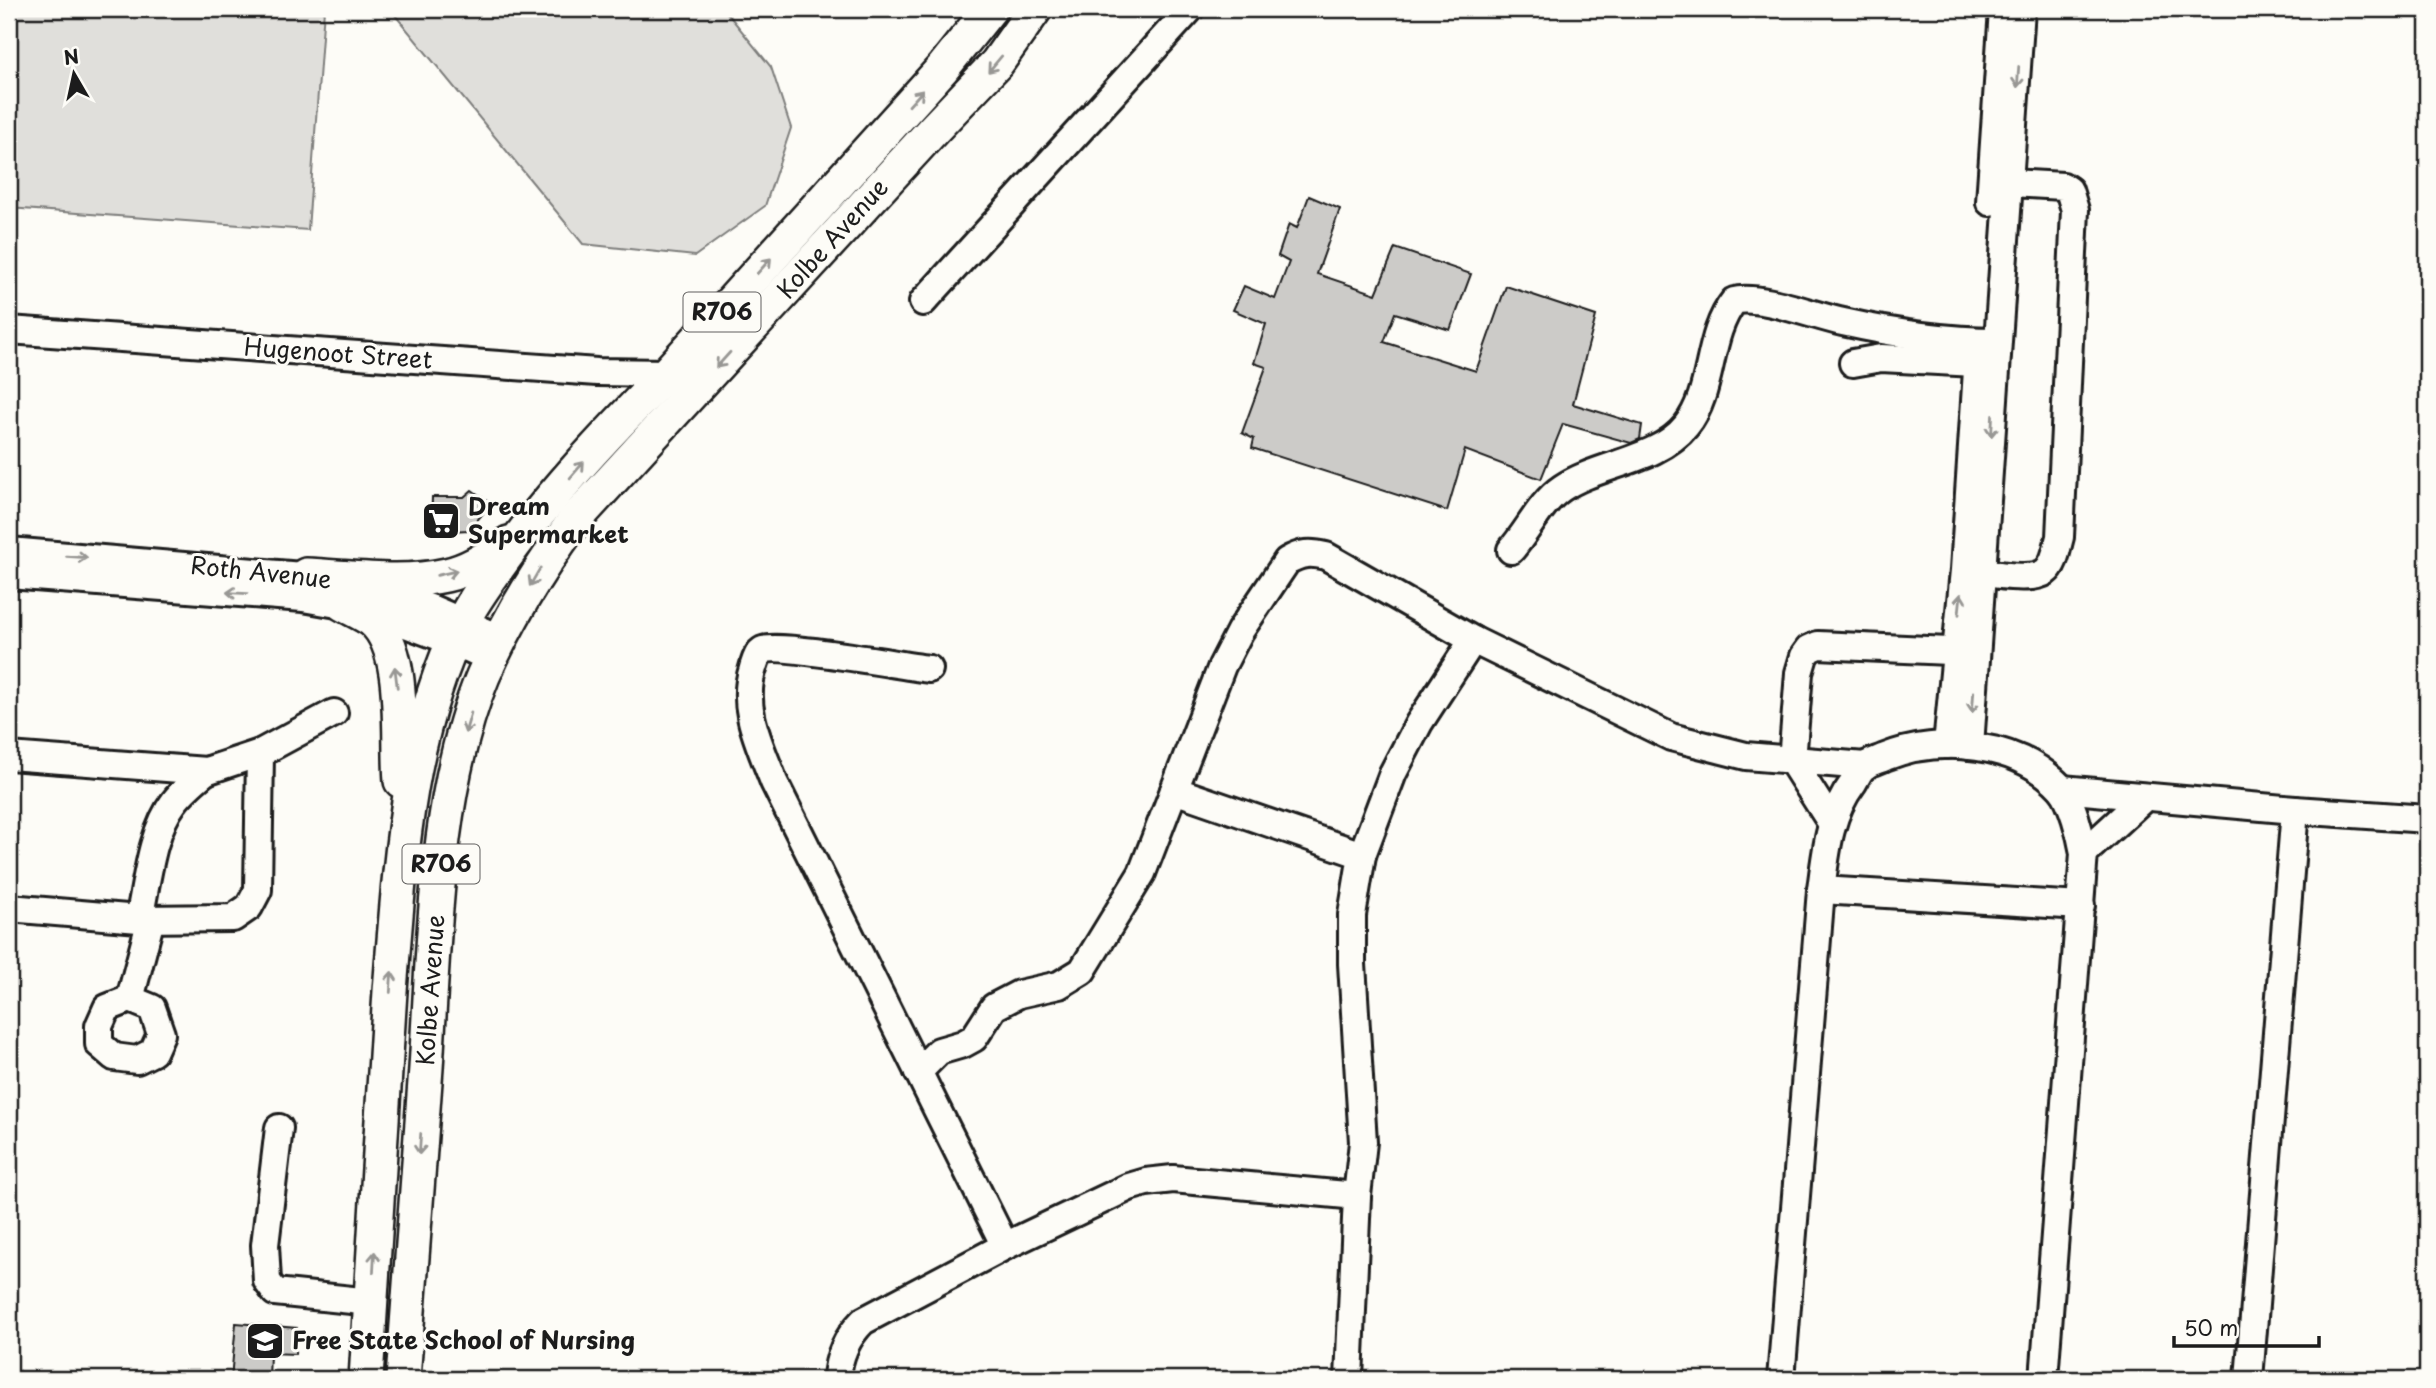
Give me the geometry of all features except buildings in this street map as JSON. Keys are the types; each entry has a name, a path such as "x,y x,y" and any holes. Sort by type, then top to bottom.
{"main road":[{"name":"Kolbe Avenue","path":"366,1379 386,1050 405,818 424,731 444,665 458,632 474,601 521,535 624,417 942,69 990,9"},
{"name":"Kolbe Avenue","path":"402,1379 438,897 457,760 483,678 536,575 574,521 997,63 1035,9"},
{"path":"306,575 396,579 446,575 472,566 521,535"},
{"path":"344,604 373,621 391,651 399,704 399,754 405,818"},
{"path":"371,1302 408,1305"}],"street":[{"path":"923,302 1190,9"},
{"path":"2000,182 2003,9"},
{"path":"1959,745 1974,571 2000,182 2021,9"},
{"path":"1974,571 2033,576 2045,572 2052,564 2060,537 2074,211 2069,190 2063,186 2000,182"},
{"path":"1511,550 1559,489 1578,478 1636,459 1675,437 1687,425 1697,406 1720,327 1734,301 1750,298 1845,323 1987,352"},
{"name":"Hugenoot Street","path":"9,330 597,372 667,373"},
{"path":"1853,363 1881,358 1987,352"},
{"name":"Roth Avenue","path":"9,551 306,575 372,587 497,649"},
{"path":"918,1072 939,1051 974,1038 994,1007 1019,995 1059,985 1082,971 1142,873 1205,706 1240,631 1287,561 1299,554 1311,552 1326,556 1473,640 1671,737 1746,756 1865,766 1894,754 1959,745 2018,759 2062,789 2144,798 2427,819"},
{"name":"Roth Avenue","path":"9,575 292,597 344,604 458,632"},
{"path":"1349,1379 1357,1196 1363,1142 1352,964 1352,915 1362,855 1393,773 1419,723 1473,640"},
{"path":"1832,824 1792,761 1799,673 1809,649 1818,645 1966,652"},
{"path":"929,669 774,648 763,650 757,655 751,674 749,711 774,782 1005,1246"},
{"path":"130,999 160,825 173,803 184,789 206,771 260,753 334,713"},
{"path":"9,908 145,919 233,918 249,907 258,890 260,753"},
{"path":"9,757 206,771"},
{"path":"1781,1379 1821,890 1832,824 1838,805 1865,766"},
{"path":"2044,1379 2084,853 2081,837 2062,789"},
{"path":"1174,790 1362,855"},
{"path":"2084,853 2144,798"},
{"path":"2249,1379 2295,810"},
{"path":"1821,890 2081,906"},
{"path":"279,1128 265,1244 267,1281 275,1292 371,1302"},
{"path":"837,1379 844,1349 854,1329 863,1321 1005,1246 1146,1182 1173,1179 1357,1196"}],"shaded area":[{"path":"9,9 324,9 308,230 9,208"},
{"path":"390,9 724,9 771,67 791,128 765,206 695,256 583,244"}],"place":[{"name":"Dream Supermarket","path":"441,521"},
{"name":"Free State School of Nursing","path":"265,1341"}]}
